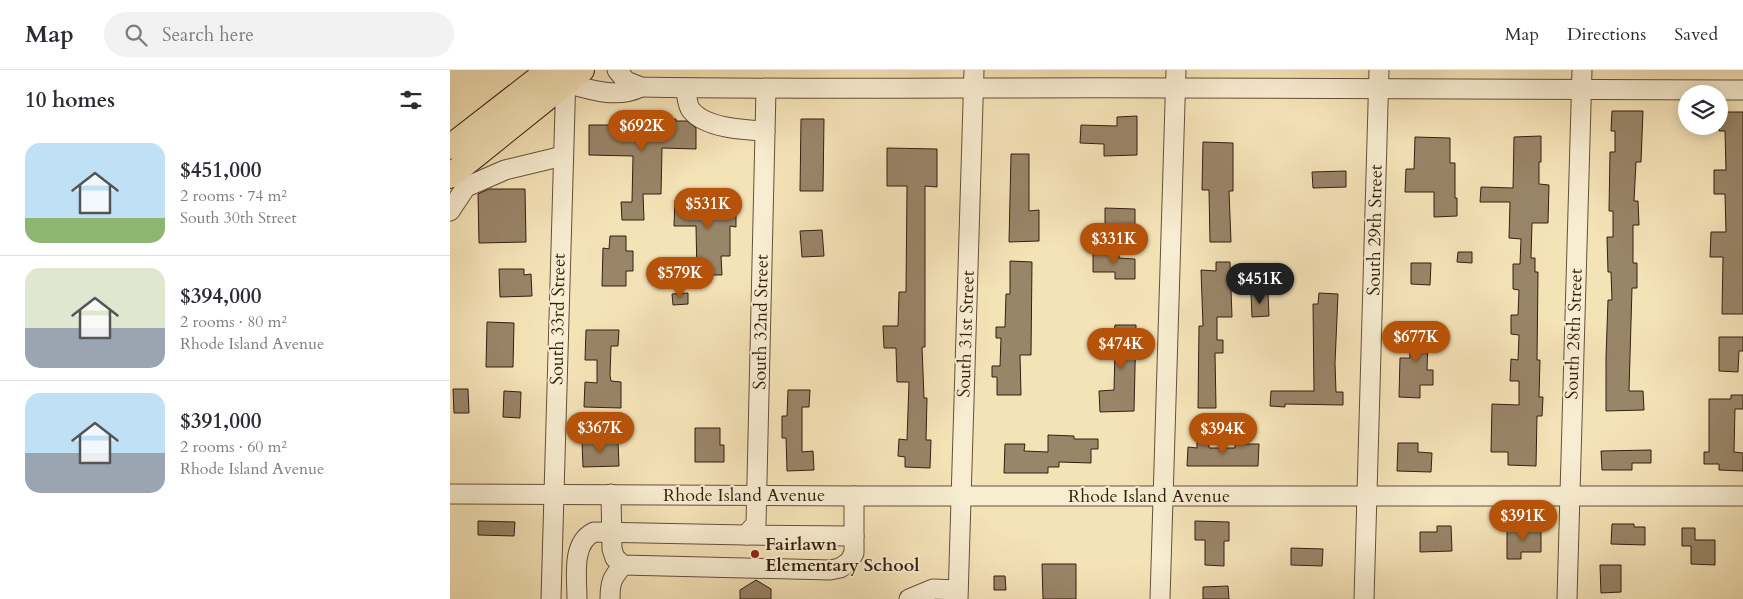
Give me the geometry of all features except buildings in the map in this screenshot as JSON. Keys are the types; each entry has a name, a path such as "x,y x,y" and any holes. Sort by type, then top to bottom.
{"main road":[{"path":"450,147 566,73"},
{"path":"450,176 566,73"}],"street":[{"path":"617,70 626,82 642,87 685,88 766,89 974,79 1379,79 1582,91 1743,90"},
{"name":"South 28th Street","path":"1568,599 1582,70"},
{"path":"566,73 599,93 632,92 642,87"},
{"name":"South 33rd Street","path":"551,599 566,73"},
{"name":"South 31st Street","path":"958,594 974,79"},
{"path":"1160,599 1176,79"},
{"name":"South 29th Street","path":"1364,599 1379,79"},
{"path":"685,88 690,109 702,120 737,129 765,131"},
{"name":"South 32nd Street","path":"746,535 756,524 766,89"},
{"path":"450,211 466,187 505,170 563,156"},
{"name":"Rhode Island Avenue","path":"450,494 1743,496"},
{"path":"611,494 612,549 615,558 623,564 830,570 840,568 849,562 854,553 854,496"},
{"path":"577,599 579,548 588,535 594,532 854,536"},
{"path":"552,548 579,548"},
{"path":"610,599 612,578 623,564"},
{"path":"909,599 933,589 958,594"}],"place":[{"name":"Fairlawn Elementary School","path":"755,554"}]}
